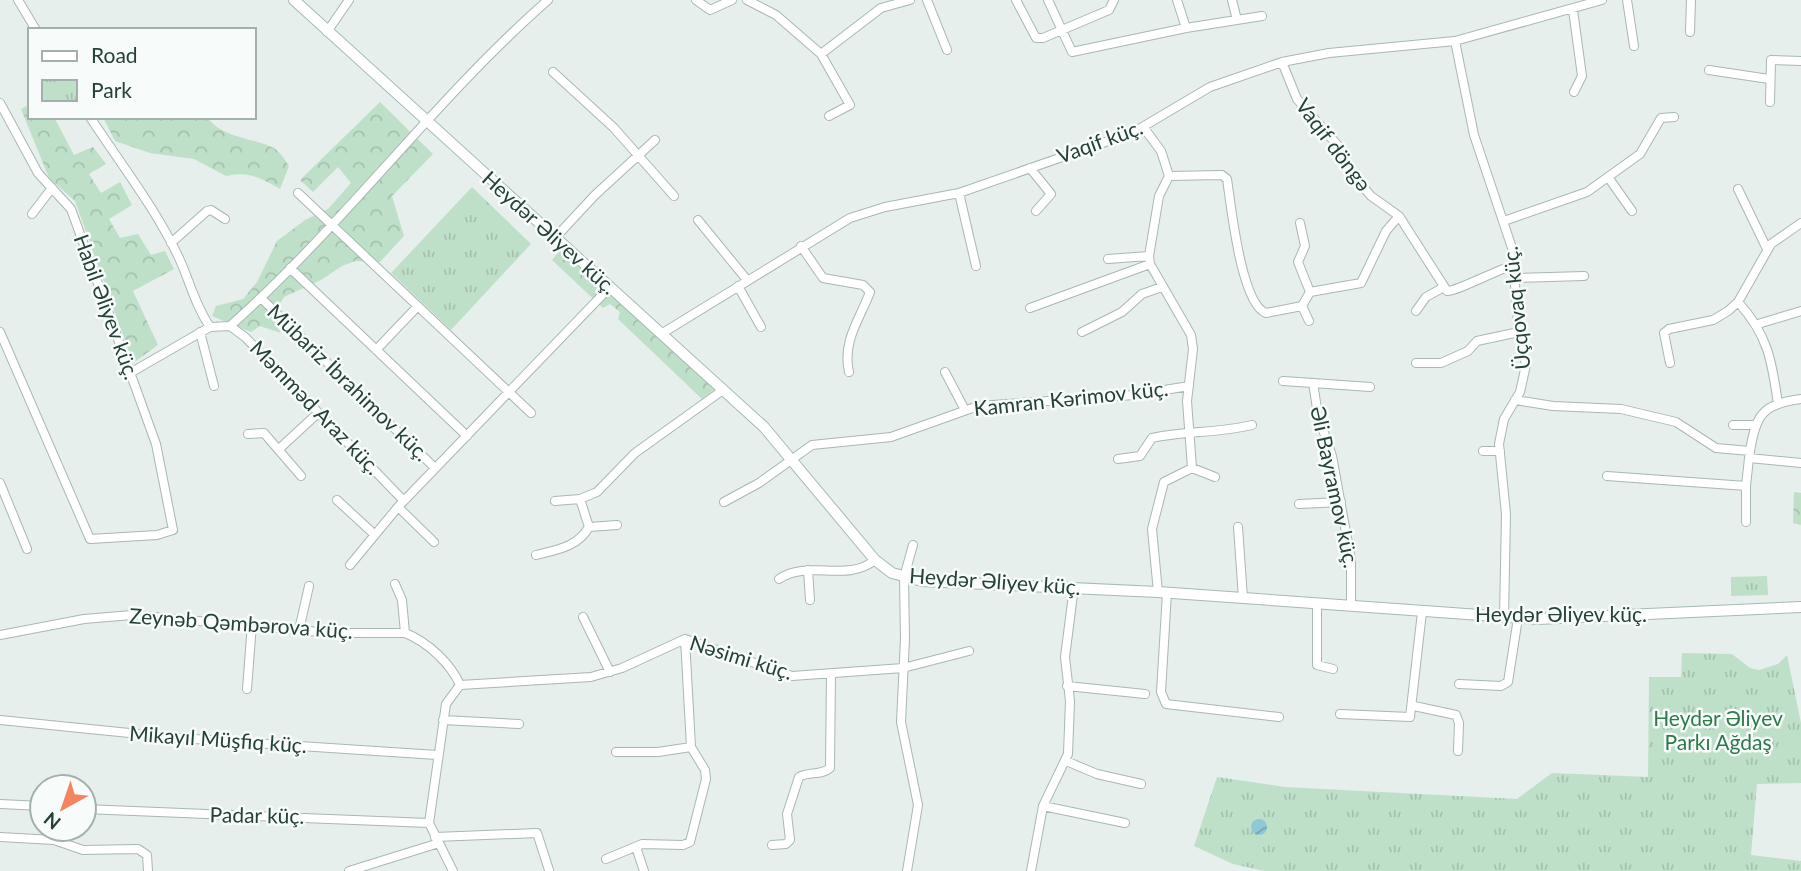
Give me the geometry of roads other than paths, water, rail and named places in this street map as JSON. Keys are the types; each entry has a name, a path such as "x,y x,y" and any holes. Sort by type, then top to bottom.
{"main road":[{"name":"Heydər Əliyev küç.","path":"294,0 723,390 792,458 875,560 904,577 922,581 1163,592 1504,618 1594,618 1801,607"}],"street":[{"path":"18,0 35,28"},
{"path":"327,32 349,0"},
{"path":"230,326 290,268 427,123 462,81 548,0"},
{"path":"696,0 710,10 732,0"},
{"path":"747,0 776,15 821,54 850,105 829,116"},
{"path":"821,54 864,19 895,1 909,0"},
{"path":"927,0 947,50"},
{"path":"1016,0 1036,38 1109,10 1114,0"},
{"path":"1048,0 1069,49 1079,52 1186,28 1262,16"},
{"path":"1177,0 1186,28"},
{"path":"1232,0 1237,20"},
{"name":"Vaqif küç.","path":"661,334 840,223 871,210 959,193 1144,128 1210,87 1282,62 1329,52 1455,41 1602,0"},
{"path":"1626,0 1634,46"},
{"path":"1690,32 1691,0"},
{"path":"1573,10 1582,76 1574,92"},
{"name":"Üçqovaq küç.","path":"1455,41 1474,135 1504,221 1514,265 1519,332 1526,374 1501,428 1500,451 1506,514 1504,618"},
{"path":"1770,102 1771,60 1801,61"},
{"name":"Vaqif döngə","path":"1282,62 1297,99 1340,148 1352,174 1371,196 1399,216"},
{"path":"1709,70 1769,79"},
{"path":"553,72 638,154 674,196"},
{"name":"Habil Əliyev küç.","path":"0,103 38,173 71,209 156,444 173,530 157,535 90,539 0,332"},
{"path":"1504,221 1571,199 1608,177 1640,154 1661,118 1674,117"},
{"path":"91,119 171,243 195,302 210,327 130,373"},
{"path":"1144,128 1161,151 1169,176 1160,196 1150,260 1162,287 1191,335 1193,349 1189,386 1192,468"},
{"path":"555,238 655,140"},
{"path":"1030,168 1051,191 1036,211"},
{"path":"1169,176 1225,176 1241,260 1258,307 1266,313 1303,306"},
{"path":"1608,177 1632,211"},
{"path":"32,214 52,188"},
{"path":"1738,189 1767,249"},
{"path":"298,193 531,413"},
{"path":"959,193 976,266"},
{"path":"171,243 207,211 211,210 225,219"},
{"path":"1310,292 1361,283 1386,231 1399,216 1444,288 1454,291 1481,276 1514,265"},
{"path":"698,220 747,281"},
{"path":"1300,222 1305,246 1298,262 1310,292 1303,306 1309,321"},
{"path":"1670,363 1664,340 1669,329 1713,320 1738,302 1767,249 1780,236 1801,223"},
{"path":"801,246 823,278 863,285 870,292 850,334 846,359 849,372"},
{"path":"1108,260 1150,260"},
{"path":"1030,308 1150,260"},
{"path":"290,268 467,436"},
{"path":"1515,278 1584,276"},
{"path":"738,286 761,327"},
{"path":"350,565 401,504 610,287"},
{"path":"1082,332 1122,312 1142,294 1162,287"},
{"path":"1416,311 1426,298 1444,288"},
{"name":"Mübariz İbrahimov küç.","path":"261,298 435,468"},
{"path":"1738,302 1758,324 1772,363 1779,404"},
{"path":"376,350 417,307"},
{"path":"1758,324 1801,311"},
{"name":"Məmməd Araz küç.","path":"210,327 230,326 245,337 434,542"},
{"path":"200,332 215,386"},
{"path":"1416,363 1441,363 1468,351 1477,341 1519,332"},
{"path":"946,372 965,410"},
{"path":"1283,381 1313,383"},
{"name":"Əli Bayramov küç.","path":"1351,606 1351,560 1313,383 1370,387"},
{"name":"Kamran Kərimov küç.","path":"724,502 759,483 792,458 821,443 877,440 913,432 965,410 1134,395 1189,386"},
{"path":"555,501 580,499 597,492 635,453 723,390"},
{"path":"1746,522 1746,485 1755,425 1768,407 1801,399"},
{"path":"1515,400 1553,406 1621,409 1676,422 1716,448 1801,463"},
{"path":"279,449 318,414"},
{"path":"1118,458 1140,456 1152,438 1190,431 1232,430 1252,425"},
{"path":"1734,425 1755,425"},
{"path":"248,434 264,433 302,476"},
{"path":"1483,451 1500,451"},
{"path":"1215,477 1192,468 1164,482 1152,520 1163,592 1161,692 1167,704 1279,717"},
{"path":"1607,476 1746,485"},
{"path":"0,483 27,549"},
{"path":"580,499 589,527"},
{"path":"337,500 375,535"},
{"path":"1299,504 1340,502"},
{"path":"536,555 570,546 589,527 617,525"},
{"path":"1238,527 1242,598"},
{"path":"907,871 918,805 901,722 904,577 913,545"},
{"path":"779,579 789,572 852,571 875,560"},
{"path":"808,570 810,600"},
{"path":"395,584 402,600 405,633 415,637 447,663 460,685 450,695 443,720 429,823 453,871"},
{"path":"299,630 309,586"},
{"path":"1031,871 1043,806 1066,761 1070,714 1065,657 1074,587"},
{"path":"1317,603 1317,665 1333,669"},
{"path":"1340,715 1405,719 1413,714 1422,612"},
{"name":"Zeynəb Qəmbərova küç.","path":"0,635 84,619 132,615 299,630 405,633"},
{"path":"583,617 610,672"},
{"path":"1459,684 1501,686 1508,682 1518,618"},
{"path":"247,689 251,624"},
{"path":"606,859 653,842 683,845 690,842 706,779 705,770 691,747 685,639"},
{"name":"Nəsimi küç.","path":"460,685 591,677 610,672 685,639 779,674 831,674 903,668 969,651"},
{"path":"772,845 786,844 790,840 788,814 799,777 805,773 824,773 830,768 831,674"},
{"path":"1067,686 1145,694"},
{"path":"1414,706 1456,715 1459,723 1458,751"},
{"name":"Mikayıl Müşfiq küç.","path":"0,720 179,738 437,755"},
{"path":"443,720 519,724"},
{"path":"616,752 658,752 691,747"},
{"path":"1066,761 1097,774 1141,784"},
{"path":"0,804 28,805"},
{"path":"1043,806 1125,823"},
{"name":"Padar küç.","path":"98,810 429,823"},
{"path":"349,871 437,840 537,833 550,870"},
{"path":"0,837 54,840 83,850 138,849 147,855 148,871"},
{"path":"636,847 644,871"}],"water":[{"path":"1259,819 1265,821 1265,833 1259,835 1253,833 1251,827 1253,821"}],"park label":[{"name":"Heydər Əliyev Parkı Ağdaş","path":"1718,731"}]}
